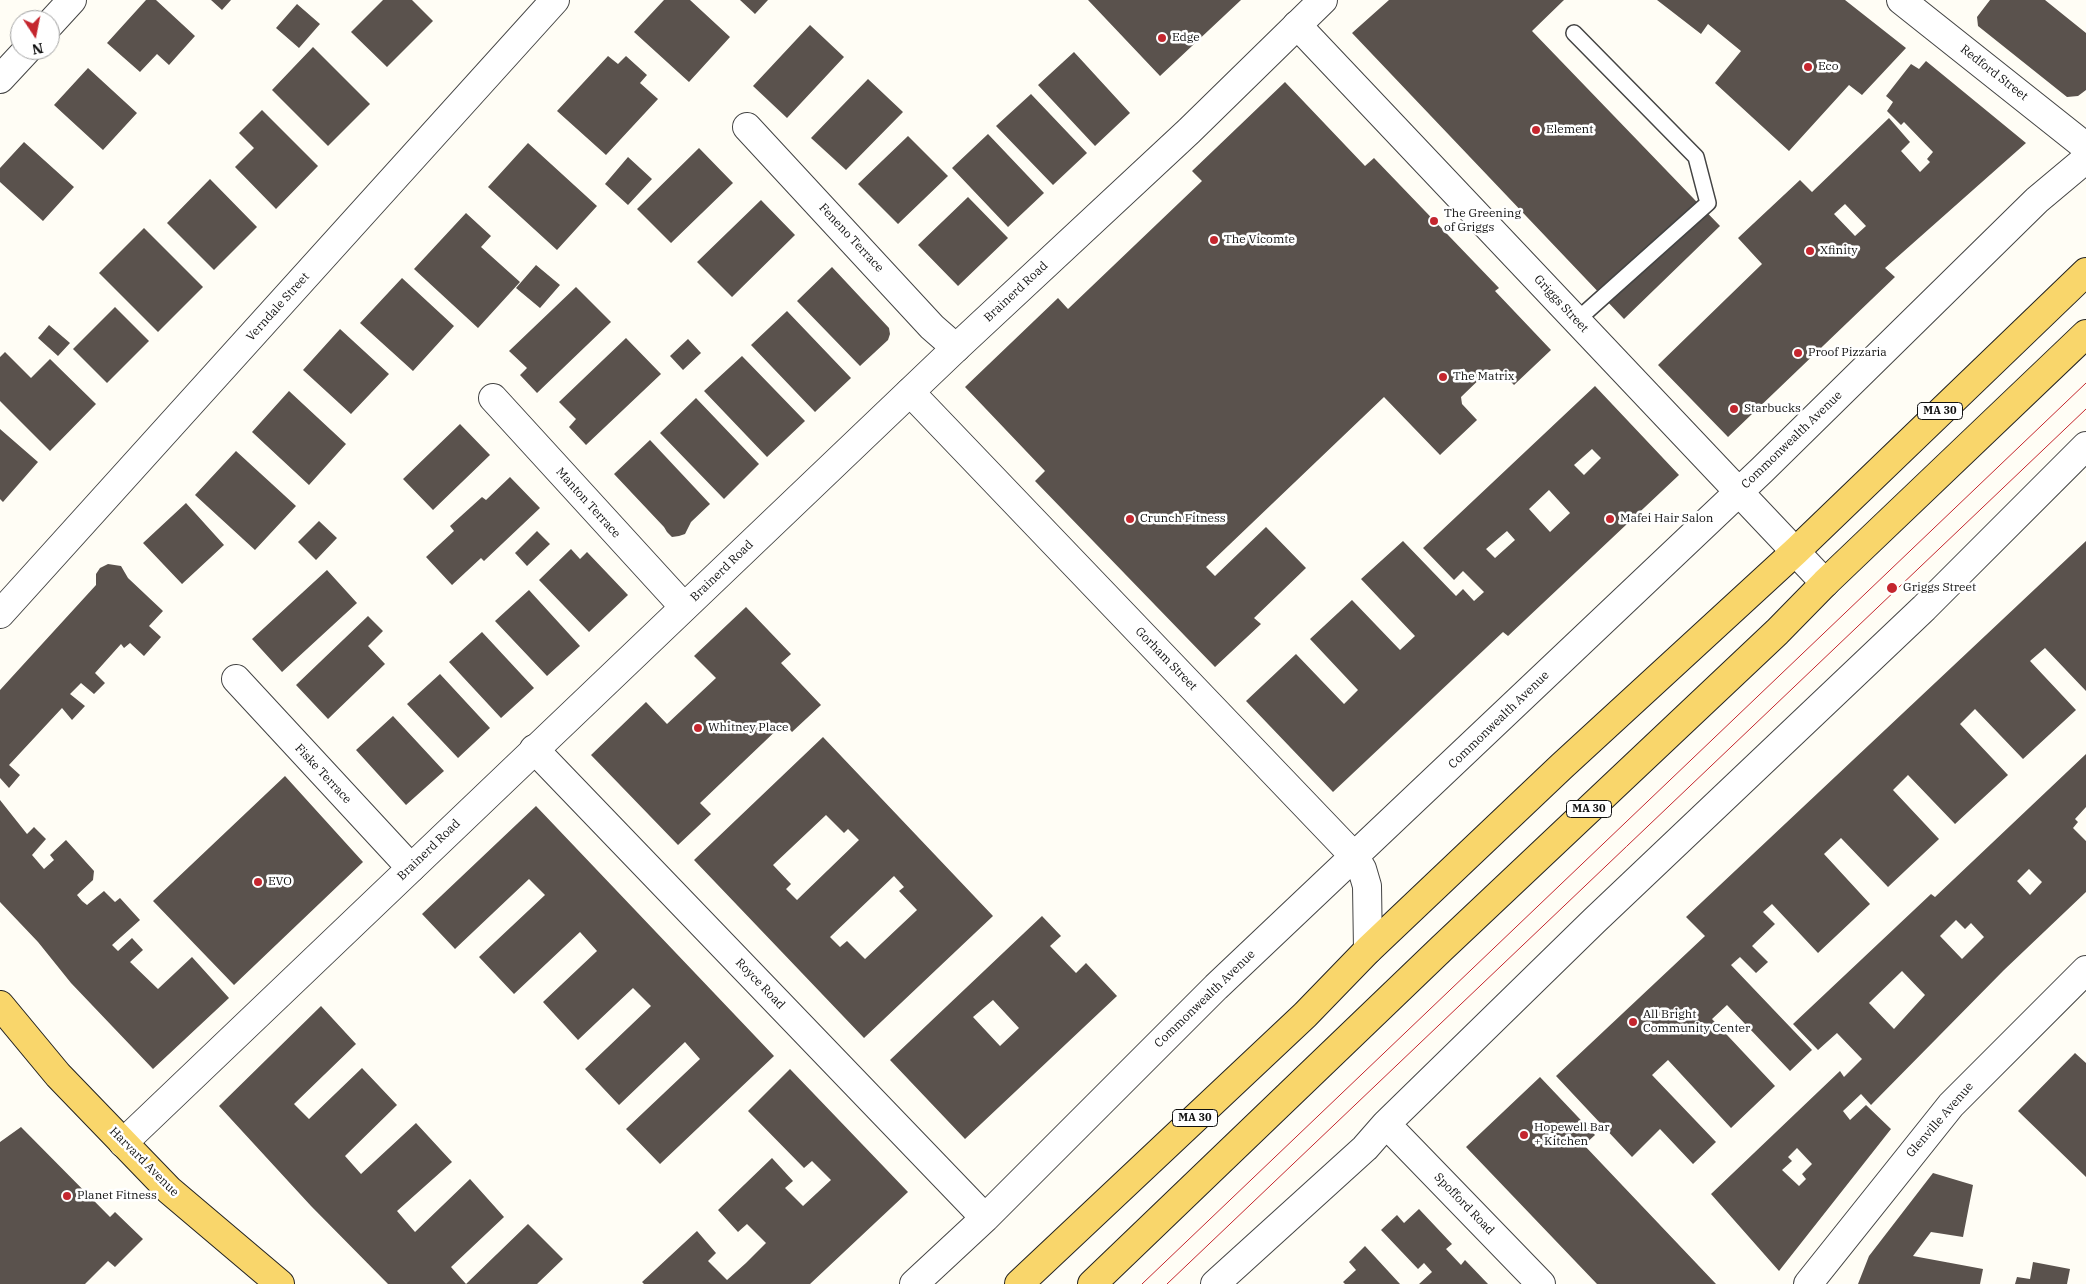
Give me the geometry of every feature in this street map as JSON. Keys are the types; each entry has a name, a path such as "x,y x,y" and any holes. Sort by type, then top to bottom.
{"main road":[{"name":"MA 30","path":"1020,1284 1304,1015 1368,950 1554,773 1796,551 2086,272"},
{"name":"MA 30","path":"1092,1284 1441,949 1777,632 2086,334"},
{"name":"Harvard Avenue","path":"0,1005 58,1075 169,1190 280,1284"}],"street":[{"path":"60,13 72,0"},
{"name":"Verndale Street","path":"0,614 555,0"},
{"name":"Brainerd Road","path":"123,1143 534,749 956,348 1189,130 1323,0"},
{"name":"Redford Street","path":"1901,0 2086,147"},
{"name":"Griggs Street","path":"1297,25 1737,492 1796,551 1825,584"},
{"path":"0,79 18,60"},
{"name":"Feneno Terrace","path":"747,127 932,327 956,348"},
{"name":"Commonwealth Avenue","path":"914,1284 985,1218 1216,987 1355,857 1913,324 2037,200 2086,159"},
{"name":"Gorham Street","path":"910,392 1355,857 1362,869 1367,886 1368,950"},
{"name":"Manton Terrace","path":"493,398 684,607"},
{"path":"1214,1284 1365,1148 1386,1124 1601,914 1924,608 2086,446"},
{"name":"Fiske Terrace","path":"236,680 411,868"},
{"name":"Royce Road","path":"534,749 985,1218"},
{"name":"Glenville Avenue","path":"1808,1284 1950,1105 2086,970"},
{"name":"Spofford Road","path":"1386,1124 1541,1284"}],"lane":[{"path":"1574,33 1696,158 1708,203 1576,321"}],"building":[{"path":"146,0 156,0 195,36 169,65 157,54 140,72 107,43"},
{"path":"211,0 231,0 222,10"},
{"path":"383,0 412,0 433,21 387,67 351,32"},
{"path":"664,0 690,0 730,37 689,82 634,32"},
{"path":"740,0 768,0 755,14"},
{"name":"Edge","path":"1088,0 1241,0 1160,76"},
{"name":"Element","path":"1389,0 1564,0 1532,31 1720,226 1624,319 1352,33"},
{"name":"Eco","path":"1657,0 1845,0 1906,48 1862,95 1849,85 1789,151 1715,83 1741,51 1708,24 1701,34"},
{"path":"1990,0 2045,0 2086,33 2086,90 2078,96 2067,97 1978,26 1977,17"},
{"path":"297,4 320,24 299,48 276,28"},
{"path":"810,25 844,57 787,118 753,86"},
{"path":"313,47 370,104 328,146 272,90"},
{"path":"1074,52 1130,113 1095,146 1038,85"},
{"path":"608,56 618,64 626,56 647,75 640,83 658,99 606,155 557,111"},
{"path":"1926,61 2026,143 1885,268 1895,277 1728,437 1658,365 1762,264 1738,238 1800,180 1812,192 1889,118 1910,142 1901,151 1920,172 1930,162 1927,159 1933,152 1904,122 1901,125 1887,111 1893,102 1886,96 1911,64 1919,69","holes":["1845,204 1866,226 1855,236 1834,214"]},
{"path":"88,68 137,113 103,150 54,105"},
{"path":"868,79 903,112 846,170 811,138"},
{"path":"1285,82 1365,166 1374,158 1499,288 1495,291 1551,350 1514,385 1499,369 1489,370 1461,397 1462,404 1477,420 1440,455 1384,397 1206,567 1215,576 1266,527 1306,568 1254,618 1261,624 1215,667 1035,481 1045,471 965,387 1058,298 1068,309 1202,181 1192,171"},
{"path":"1031,94 1087,153 1053,185 996,126"},
{"path":"262,110 318,166 276,209 235,167 254,148 239,133"},
{"path":"988,134 1044,193 1008,227 952,168"},
{"path":"908,136 948,176 898,224 858,184"},
{"path":"24,142 74,187 43,221 0,182 0,168"},
{"path":"528,143 597,206 557,250 488,187"},
{"path":"699,148 733,183 671,243 637,209"},
{"path":"628,157 652,179 628,205 605,184"},
{"path":"210,179 257,227 214,270 167,223"},
{"path":"968,197 1008,238 958,286 918,245"},
{"path":"761,200 795,235 732,297 697,262"},
{"path":"466,213 491,236 481,247 520,282 478,328 414,269"},
{"path":"144,228 203,287 158,332 99,273"},
{"path":"536,265 560,285 540,308 516,288"},
{"path":"832,267 889,328 888,340 860,366 797,301"},
{"path":"402,278 454,326 413,371 360,323"},
{"path":"576,287 611,322 537,393 520,375 527,368 509,351"},
{"path":"115,307 149,341 107,383 73,349"},
{"path":"787,311 851,378 815,412 751,345"},
{"path":"49,325 70,343 58,356 38,338"},
{"path":"340,329 389,374 351,414 303,370"},
{"path":"626,338 661,374 586,445 569,427 576,419 559,402"},
{"path":"688,339 701,353 683,370 670,356"},
{"path":"5,352 31,378 50,359 96,404 50,451 0,401 0,357"},
{"path":"742,356 805,421 767,457 704,391"},
{"path":"1595,386 1679,475 1508,636 1503,632 1333,792 1246,701 1296,654 1344,704 1358,690 1310,639 1352,600 1400,650 1415,636 1361,579 1403,541 1456,596 1463,589 1474,601 1484,592 1463,571 1454,580 1423,548","holes":["1592,449 1601,458 1584,475 1574,465","1549,490 1570,513 1550,532 1529,509","1507,531 1515,540 1495,558 1486,549"]},
{"path":"289,391 346,444 309,485 252,432"},
{"path":"696,398 759,464 724,499 660,433"},
{"path":"460,424 490,455 433,510 403,479"},
{"path":"0,429 38,462 3,502 0,499"},
{"path":"650,440 710,504 691,522 685,534 672,537 614,474"},
{"path":"236,451 296,506 255,550 195,495"},
{"path":"510,477 540,508 484,561 481,558 452,585 426,557 454,531 450,526 482,497 486,500"},
{"path":"186,503 224,545 182,584 143,543"},
{"path":"319,521 337,538 316,560 298,542"},
{"path":"537,531 550,544 527,566 515,553"},
{"path":"2086,541 2086,691 2045,648 2030,661 2076,710 2023,759 1975,709 1960,724 2008,775 1955,824 1908,775 1893,790 1939,839 1888,887 1841,838 1824,854 1870,904 1818,953 1772,904 1763,912 1775,924 1752,946 1768,962 1756,973 1740,957 1731,965 1812,1050 1790,1071 1727,1005 1712,1019 1775,1086 1731,1128 1668,1060 1652,1075 1716,1142 1693,1164 1660,1129 1632,1157 1556,1076 1705,936 1686,917"},
{"path":"571,549 580,559 587,552 628,595 589,632 539,580"},
{"path":"108,564 121,566 128,578 163,611 149,626 161,637 144,656 130,643 124,648 121,644 95,673 105,683 94,694 81,683 70,694 85,706 72,720 62,708 9,765 20,775 9,788 0,778 0,690 96,585 96,574 100,568"},
{"path":"327,570 357,603 282,672 252,639"},
{"path":"529,590 580,646 547,676 495,621"},
{"name":"Whitney Place","path":"746,607 791,654 781,663 821,705 792,732 784,723 700,803 711,814 678,845 591,755 646,702 667,724 716,678 694,656"},
{"path":"368,616 383,631 368,646 385,664 328,719 296,685"},
{"path":"482,632 534,688 501,718 449,662"},
{"path":"440,674 490,728 458,758 407,704"},
{"path":"393,716 444,771 406,805 356,750"},
{"path":"823,737 993,916 864,1038 694,860","holes":["826,815 844,833 848,829 859,840 797,900 786,889 791,884 773,865","894,876 904,887 899,891 917,910 865,959 847,941 840,947 830,937"]},
{"path":"2086,754 2086,807 2075,819 2078,822 2073,828 2086,841 2086,892 2004,970 1871,1105 1861,1094 1843,1111 1850,1120 1866,1105 1891,1129 1779,1271 1711,1194 1840,1071 1844,1077 1862,1059 1837,1033 1818,1050 1793,1024 1931,894 1935,897","holes":["2029,869 2042,882 2030,895 2017,881","1956,920 1965,929 1971,923 1984,937 1962,959 1940,936","1902,971 1925,995 1894,1029 1869,1003","1797,1148 1812,1164 1802,1174 1806,1179 1799,1186 1782,1170 1792,1161 1788,1157"]},
{"name":"EVO","path":"285,776 363,862 234,985 153,901"},
{"path":"0,800 27,834 34,827 46,839 32,855 44,869 54,860 50,855 66,840 94,871 93,880 77,895 82,901 87,905 104,891 115,902 120,898 140,920 112,945 118,951 132,938 143,950 130,962 158,989 192,957 229,998 153,1069 71,983 38,942 0,902"},
{"path":"536,806 774,1056 660,1164 626,1129 700,1059 685,1042 619,1105 585,1069 651,1006 633,988 578,1040 543,1002 597,951 580,932 514,994 479,957 545,895 529,879 455,949 422,914"},
{"path":"1042,916 1061,936 1050,946 1076,973 1086,963 1117,996 965,1139 890,1060","holes":["993,1000 1019,1028 1000,1046 973,1017"]},
{"path":"321,1006 356,1044 294,1104 309,1119 362,1068 397,1105 345,1156 361,1174 416,1123 452,1162 397,1211 415,1232 470,1179 504,1217 451,1267 466,1284 388,1284 311,1206 219,1106"},
{"path":"2075,1053 2086,1063 2086,1177 2018,1111"},
{"path":"790,1069 908,1192 810,1284 644,1284 642,1282 697,1231 716,1253 708,1261 727,1280 746,1263 766,1243 747,1224 738,1232 718,1210 772,1158 793,1181 785,1188 803,1206 831,1180 812,1161 804,1168 748,1111"},
{"path":"1540,1077 1595,1135 1584,1145 1716,1284 1597,1284 1466,1147"},
{"path":"21,1127 110,1217 115,1212 143,1239 115,1267 108,1261 85,1284 0,1284 0,1142"},
{"path":"1933,1173 1973,1185 1963,1237 1931,1232 1913,1256 1983,1269 1980,1284 1858,1284 1869,1256"},
{"path":"1419,1209 1452,1244 1446,1249 1461,1265 1465,1260 1488,1284 1419,1284 1432,1272 1424,1263 1418,1269 1381,1230 1397,1215 1404,1223"},
{"path":"528,1224 563,1259 537,1284 466,1284"},
{"path":"1365,1246 1400,1284 1345,1284 1343,1282 1356,1270 1349,1262"},
{"path":"2033,1262 2070,1269 2067,1284 2015,1284 2017,1277 2030,1279"}],"tram line":[{"path":"1142,1284 2086,383"},
{"path":"1167,1284 2086,409"}],"place":[{"name":"Edge","path":"1162,38"},
{"name":"Eco","path":"1808,67"},
{"name":"Element","path":"1536,130"},
{"name":"The Greening of Griggs","path":"1434,221"},
{"name":"The Vicomte","path":"1214,240"},
{"name":"Xfinity","path":"1810,251"},
{"name":"Proof Pizzaria","path":"1798,353"},
{"name":"The Matrix","path":"1443,377"},
{"name":"Starbucks","path":"1734,409"},
{"name":"Crunch Fitness","path":"1130,519"},
{"name":"Mafei Hair Salon","path":"1610,519"},
{"name":"Griggs Street","path":"1892,588"},
{"name":"Whitney Place","path":"698,728"},
{"name":"EVO","path":"258,882"},
{"name":"All Bright Community Center","path":"1633,1022"},
{"name":"Hopewell Bar + Kitchen","path":"1524,1135"},
{"name":"Planet Fitness","path":"67,1196"}]}
